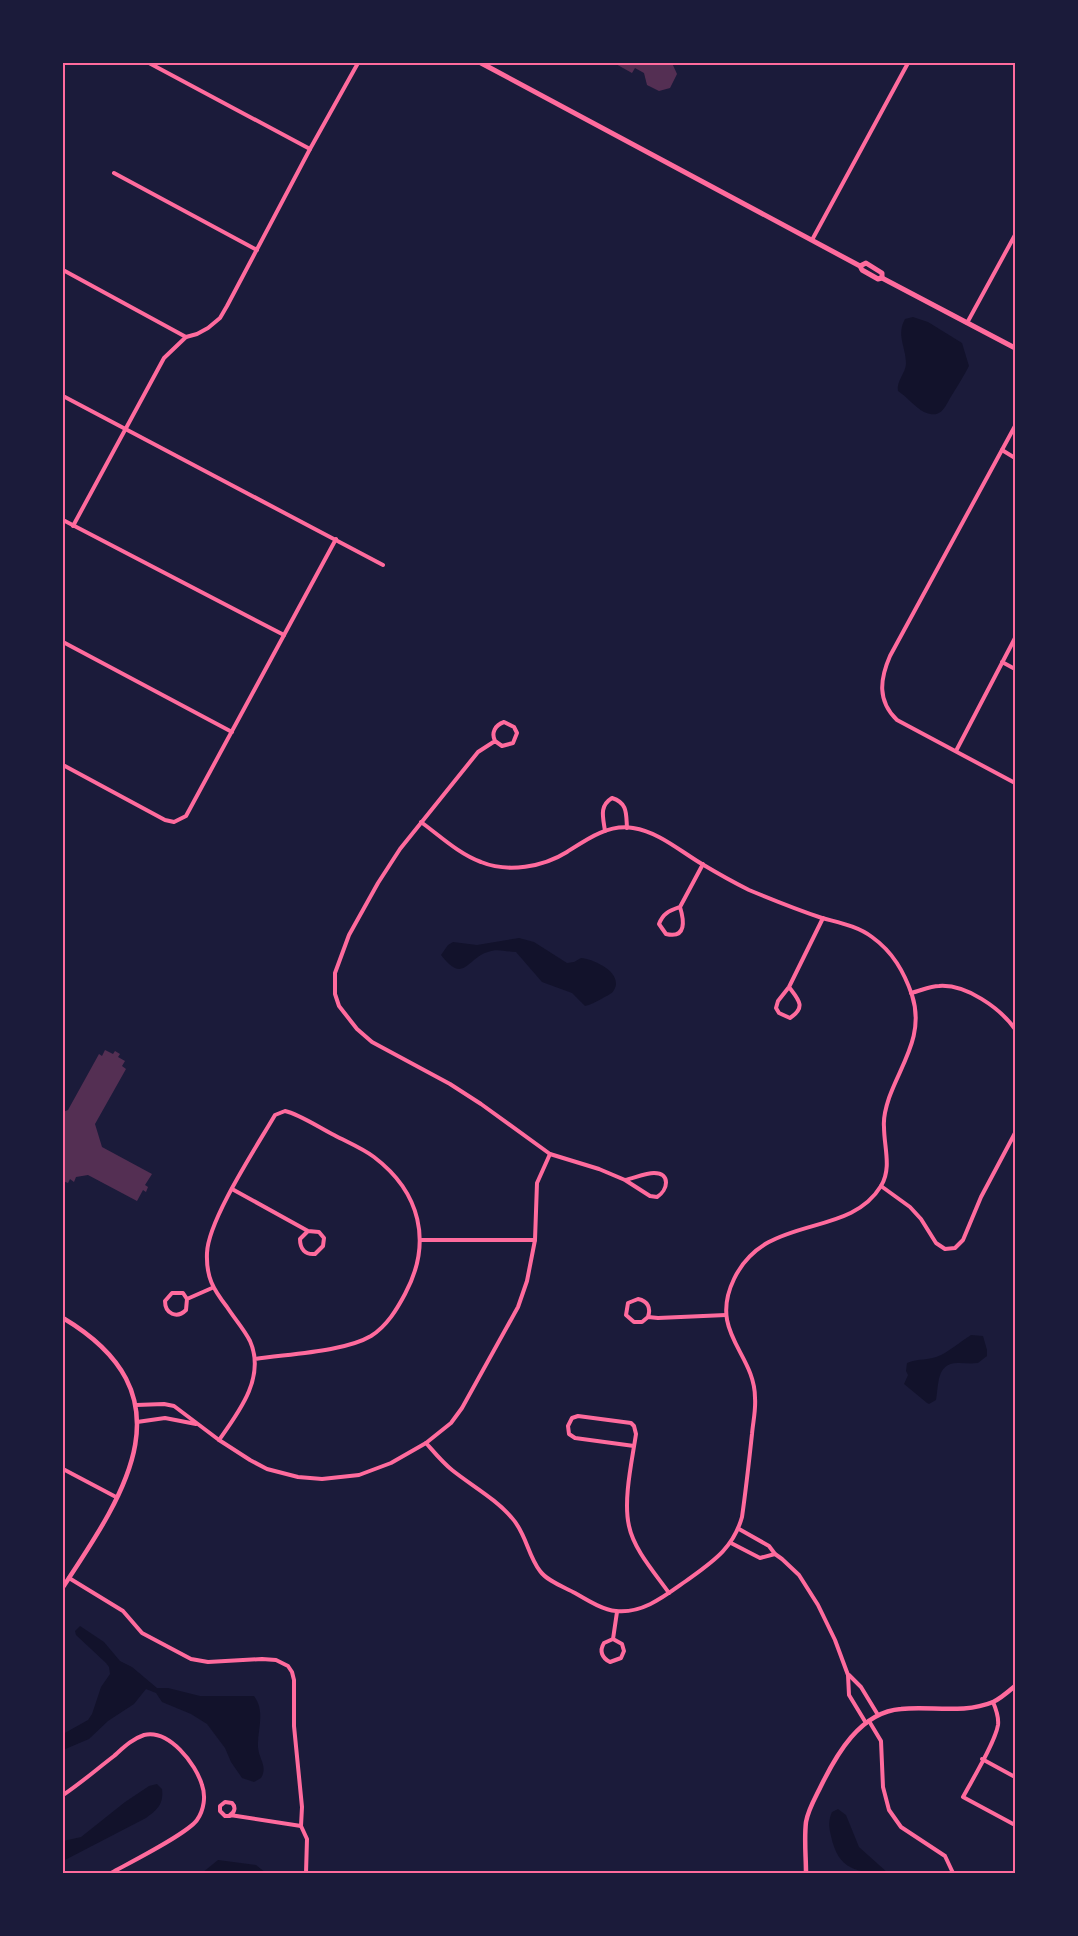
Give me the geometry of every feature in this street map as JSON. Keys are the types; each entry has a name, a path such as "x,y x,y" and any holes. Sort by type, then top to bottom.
{"main road":[{"path":"481,63 860,266 862,270 878,279 882,278 1015,348"}],"street":[{"path":"149,63 310,149"},
{"path":"73,526 164,358 186,337 203,332 220,318 358,63"},
{"path":"812,240 908,63"},
{"path":"114,173 257,249"},
{"path":"967,323 1015,235"},
{"path":"63,270 186,337"},
{"path":"63,396 383,565"},
{"path":"1015,426 890,656 882,678 882,696 891,714 897,720 1015,783"},
{"path":"1002,450 1015,458"},
{"path":"63,520 284,635"},
{"path":"63,765 165,820 179,820 186,816 336,539"},
{"path":"956,751 1015,638"},
{"path":"63,642 232,732"},
{"path":"1002,662 1015,669"},
{"path":"504,722 512,724 517,737 513,743 502,746 495,741 493,733 496,726 504,722"},
{"path":"495,741 478,752 421,822 378,883 349,935 335,973 335,994 339,1006 357,1029 372,1042 450,1084 550,1154 599,1169 625,1180 650,1196 657,1197 667,1186 666,1179 653,1173 625,1180"},
{"path":"605,831 602,810 605,802 612,798 621,801 625,806 627,828"},
{"path":"421,822 457,849 481,862 514,867 546,862 584,840 605,831 627,828 654,834 749,890 823,918 860,929 887,950 903,973 911,993 915,1013 912,1045 890,1095 884,1116 887,1166 881,1186 867,1202 848,1214 788,1232 762,1244 746,1259 728,1293 726,1315 730,1336 750,1374 756,1395 746,1492 738,1529 731,1543 708,1565 669,1593 642,1608 617,1612 607,1609 581,1597 540,1572 514,1520 505,1510 449,1468 426,1443"},
{"path":"680,907 684,921 682,928 672,935 666,934 660,924 662,917 680,907 703,864"},
{"path":"789,987 800,1005 798,1012 790,1018 778,1013 776,1008 778,1001 789,987 823,918"},
{"path":"911,993 939,986 964,990 1000,1012 1015,1029"},
{"path":"219,1440 246,1398 253,1378 255,1359 250,1340 212,1288 207,1267 209,1239 211,1230 232,1189 275,1115 281,1111 289,1112 372,1155 404,1188 417,1217 421,1240 412,1281 389,1318 372,1335 350,1345 255,1359"},
{"path":"881,1186 910,1207 936,1243 945,1249 956,1248 963,1240 981,1197 1015,1133"},
{"path":"136,1405 174,1406 219,1440 267,1469 298,1477 342,1478 366,1472 391,1463 426,1443 451,1424 462,1408 518,1307 527,1281 535,1240 535,1191 550,1154"},
{"path":"232,1189 308,1231 319,1232 324,1238 322,1250 315,1254 307,1253 301,1247 300,1239 308,1231"},
{"path":"421,1240 535,1240"},
{"path":"187,1299 212,1288"},
{"path":"172,1293 183,1293 187,1299 188,1306 183,1313 176,1315 166,1309 165,1301 172,1293"},
{"path":"648,1317 648,1305 642,1299 634,1299 626,1307 628,1318 634,1322 642,1322 648,1317 726,1315"},
{"path":"63,1318 93,1338 113,1359 130,1387 136,1405 137,1422 136,1447 131,1466 96,1534 63,1587"},
{"path":"634,1446 575,1438 569,1434 568,1426 572,1418 578,1416 631,1423 634,1426 636,1430 634,1446 627,1501 628,1525 634,1541 669,1593"},
{"path":"137,1422 165,1418 197,1424"},
{"path":"63,1469 116,1497"},
{"path":"738,1529 769,1546 799,1575 818,1605 835,1640 848,1675 849,1695 881,1741 883,1787 889,1810 901,1827 945,1856 953,1873"},
{"path":"731,1543 760,1558 775,1554"},
{"path":"69,1578 123,1611 142,1633 191,1659 208,1662 276,1660 288,1666 294,1680 294,1726 302,1807 301,1826 307,1839 306,1873"},
{"path":"613,1639 617,1612"},
{"path":"613,1639 622,1644 624,1652 621,1658 610,1662 604,1658 601,1650 604,1643 613,1639"},
{"path":"848,1675 861,1687 878,1715"},
{"path":"806,1873 806,1823 809,1808 841,1750 867,1722 878,1715 901,1709 956,1709 993,1702 1015,1686"},
{"path":"993,1702 998,1714 998,1725 963,1797 1015,1825"},
{"path":"63,1795 128,1744 145,1735 154,1734 170,1741 193,1765 202,1784 204,1796 202,1809 196,1821 184,1831 111,1873"},
{"path":"982,1760 1015,1777"},
{"path":"230,1816 223,1815 220,1811 221,1804 230,1802 234,1805 234,1812 231,1815 301,1826"}],"shaded area":[{"path":"913,317 928,322 962,343 969,366 945,407 935,414 924,412 898,391 898,384 906,363 901,336 902,325 905,319"},
{"path":"519,938 534,942 567,963 581,958 600,964 615,978 614,990 607,996 585,1006 572,993 542,982 516,952 491,951 460,969 449,964 441,955 453,942 477,945"},
{"path":"971,1335 983,1336 987,1356 978,1363 946,1366 940,1375 936,1400 927,1403 904,1384 908,1375 907,1363 937,1357"},
{"path":"80,1626 104,1642 120,1661 132,1667 157,1688 168,1688 200,1696 254,1696 260,1708 258,1747 264,1770 261,1778 254,1782 242,1778 225,1748 207,1724 191,1714 162,1702 156,1693 146,1689 134,1704 108,1721 89,1739 63,1750 63,1734 88,1720 101,1687 110,1674 106,1663 76,1635 75,1631"},
{"path":"157,1784 162,1789 162,1799 150,1815 63,1861 63,1841 81,1837 125,1802 149,1786"},
{"path":"838,1809 846,1815 859,1847 888,1873 858,1870 844,1863 838,1856 829,1824 832,1812"},
{"path":"218,1860 256,1865 266,1873 202,1873"}],"building":[{"path":"614,63 672,63 677,74 670,88 659,91 647,85 644,73 635,68 632,73"},
{"path":"105,1050 113,1054 115,1051 120,1054 118,1057 125,1061 122,1066 126,1069 95,1124 102,1147 152,1174 145,1185 148,1187 146,1192 143,1190 137,1201 88,1175 76,1177 74,1182 70,1179 68,1183 63,1181 63,1112 68,1110 99,1054 102,1056"}]}
